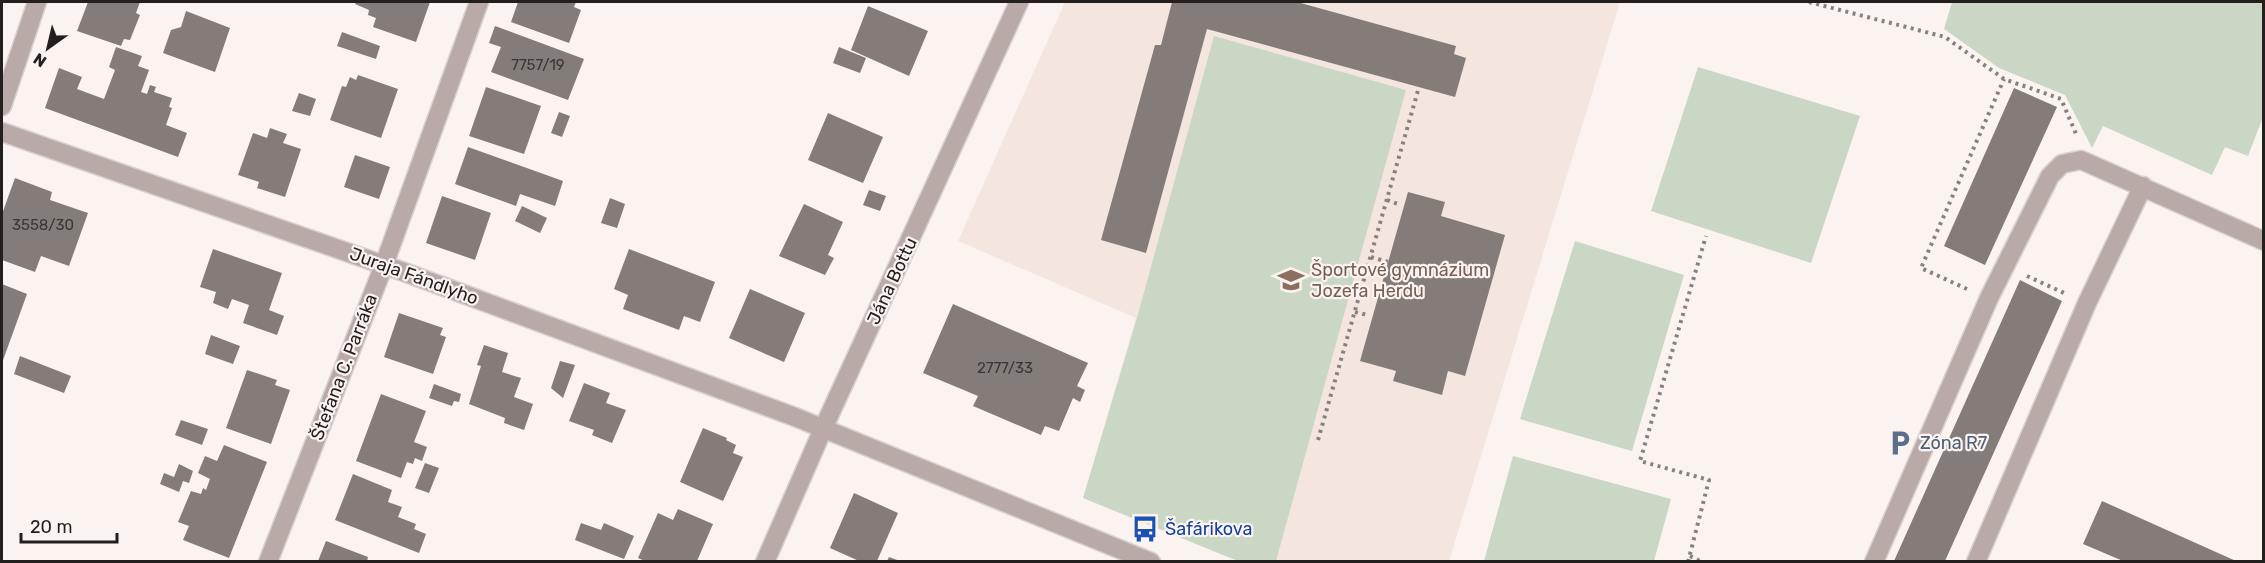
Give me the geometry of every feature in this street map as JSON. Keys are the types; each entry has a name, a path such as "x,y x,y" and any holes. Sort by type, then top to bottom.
{"street":[{"path":"2,106 37,2"},
{"name":"Štefana C. Parráka","path":"268,561 384,264 479,2"},
{"name":"Jána Bottu","path":"765,561 1019,2"},
{"name":"Juraja Fándlyho","path":"2,132 384,264 824,429"},
{"path":"1874,561 1989,298 2050,176 2062,164 2081,160 2264,241"},
{"path":"1976,561 2087,303 2143,186"},
{"path":"824,429 1151,561"}],"path":[{"path":"1809,2 1945,37 2004,79 2061,99 2078,138 2081,160"},
{"path":"1989,298 1921,268 2004,79"},
{"path":"1318,440 1419,87"},
{"path":"1387,200 1398,204"},
{"path":"1702,561 1689,559 1708,480 1640,460 1706,236"},
{"path":"1371,257 1388,262"},
{"path":"2005,266 2087,303"},
{"path":"1355,312 1368,315"}],"shaded area":[{"name":"Športové gymnázium Jozefa Herdu","path":"1065,2 1620,2 1449,561 1238,561 1083,498 1136,318 958,241"}],"green space":[{"path":"1952,2 2263,2 2263,117 2248,156 2225,147 2212,175 2103,126 2092,148 2065,95 1999,68 1944,29"},
{"path":"1214,36 1406,90 1276,561 1238,561 1083,498 1137,318"},
{"path":"1698,67 1860,116 1811,263 1651,211"},
{"path":"1575,241 1684,275 1632,451 1520,419"},
{"path":"1513,456 1671,499 1654,561 1484,561"}],"building":[{"path":"88,2 140,2 136,13 140,15 130,40 124,39 121,46 77,31"},
{"path":"356,2 430,2 416,42 373,27 376,18 368,15 369,10 355,4"},
{"path":"518,2 576,2 574,7 581,10 569,43 511,22"},
{"path":"1172,2 1297,2 1456,46 1454,54 1466,58 1455,97 1207,29 1146,253 1101,240 1155,45 1161,45"},
{"path":"868,6 928,31 909,76 851,50"},
{"path":"186,11 230,28 215,72 163,53 171,30 181,27"},
{"path":"495,26 584,59 568,100 491,72 501,47 489,43"},
{"path":"342,32 380,46 376,59 337,46"},
{"path":"116,47 142,56 138,66 149,70 141,92 147,94 150,85 156,87 154,92 172,98 169,107 172,108 166,125 187,133 178,157 45,108 59,68 82,77 77,89 104,99 115,70 109,67"},
{"path":"839,47 866,58 860,73 833,63"},
{"path":"358,75 398,89 381,138 330,120 342,86 346,87 350,77 356,80"},
{"path":"486,87 541,106 524,154 469,136"},
{"path":"2014,88 2057,107 1985,265 1944,246"},
{"path":"299,93 316,99 310,116 292,111"},
{"path":"559,112 570,116 562,137 551,133"},
{"path":"828,113 883,137 863,183 808,160"},
{"path":"270,128 287,134 283,143 301,149 285,197 257,188 259,182 238,175 253,133 267,138"},
{"path":"468,147 563,181 555,206 520,194 516,206 455,184"},
{"path":"355,155 390,167 379,199 344,187"},
{"path":"15,178 52,192 50,200 88,213 69,266 41,256 35,272 2,260 2,214"},
{"path":"869,190 886,196 880,211 863,205"},
{"path":"1408,192 1445,202 1441,216 1505,235 1465,376 1448,371 1442,395 1393,381 1396,371 1360,361"},
{"path":"442,196 491,213 475,260 426,243"},
{"path":"610,198 625,204 617,228 601,223"},
{"path":"804,204 843,222 828,255 834,258 825,275 779,256"},
{"path":"522,206 547,218 540,233 515,221"},
{"path":"213,249 282,273 269,310 284,316 277,335 243,323 249,305 232,299 228,309 213,303 216,292 200,287"},
{"path":"629,249 715,282 700,322 684,316 679,330 623,309 628,295 614,289"},
{"path":"2020,280 2062,301 1945,561 1894,561"},
{"path":"2,284 27,294 2,363"},
{"path":"750,289 805,313 784,362 729,338"},
{"path":"953,304 1088,363 1077,386 1085,390 1080,402 1073,398 1059,431 1045,426 1041,435 973,406 978,396 923,373"},
{"path":"399,313 443,328 440,335 446,337 433,374 384,357"},
{"path":"211,335 240,346 233,364 205,354"},
{"path":"484,345 508,353 502,372 521,378 514,397 533,404 524,430 504,423 505,418 469,404 481,366 477,365"},
{"path":"20,356 71,376 64,393 14,374"},
{"path":"560,361 575,365 563,398 551,388"},
{"path":"247,370 277,380 275,385 290,390 271,444 226,428"},
{"path":"584,383 610,393 606,403 626,410 612,443 592,435 594,430 569,421"},
{"path":"434,384 461,394 459,402 454,401 452,406 429,398"},
{"path":"381,394 426,411 414,442 427,447 422,461 415,458 413,464 407,462 401,478 356,461"},
{"path":"181,420 208,429 202,445 175,435"},
{"path":"703,428 727,438 726,440 736,445 733,453 743,457 723,501 680,482"},
{"path":"224,445 267,462 229,558 183,540 189,526 178,522 191,491 201,494 203,488 206,490 210,479 198,473 205,456 217,461"},
{"path":"425,463 439,468 429,493 415,488"},
{"path":"179,464 193,471 189,483 183,481 179,492 160,484 164,473 174,477"},
{"path":"353,474 392,490 388,502 402,507 398,517 416,524 414,529 426,534 419,553 335,520"},
{"path":"854,493 898,513 877,561 859,561 830,548"},
{"path":"2102,501 2236,561 2123,561 2083,544"},
{"path":"678,509 713,524 697,561 645,561 638,558 658,513 673,520"},
{"path":"581,523 601,530 604,523 634,536 624,559 575,540"},
{"path":"326,541 368,557 367,561 318,561"},
{"path":"889,557 900,561 887,561"}],"place":[{"name":"Športové gymnázium Jozefa Herdu","path":"1291,280"},
{"name":"Zóna R7","path":"1900,443"},
{"name":"Šafárikova","path":"1145,529"}]}
